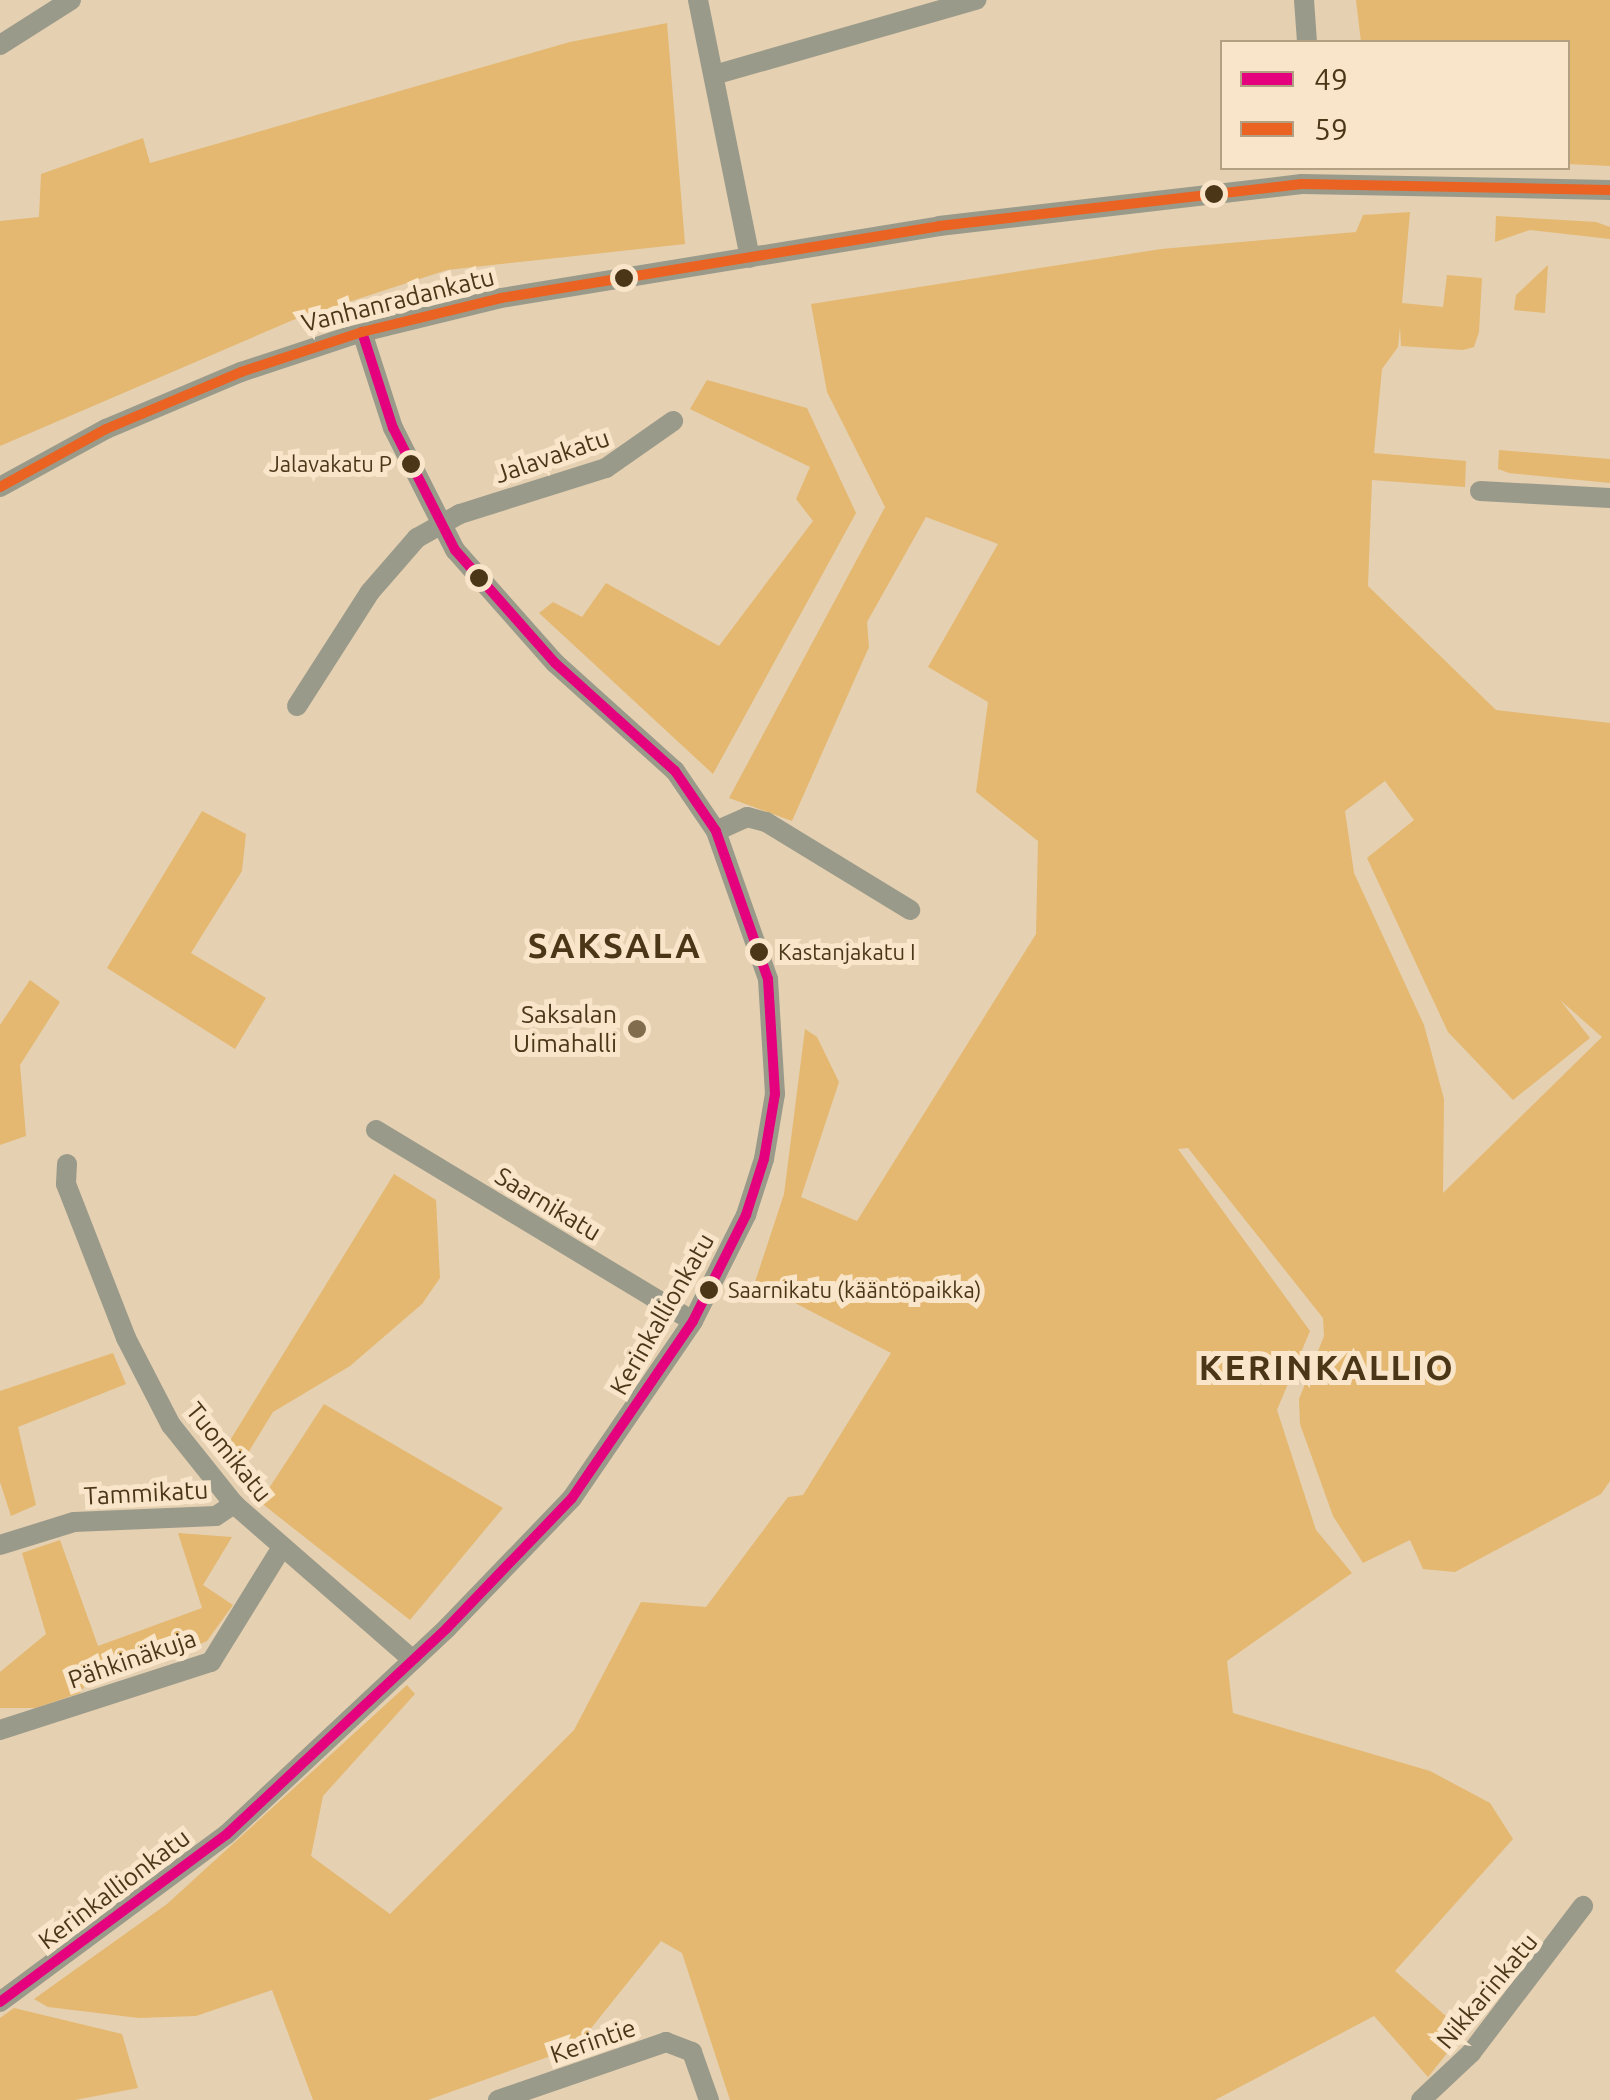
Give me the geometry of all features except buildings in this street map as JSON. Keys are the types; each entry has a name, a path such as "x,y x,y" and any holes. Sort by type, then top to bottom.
{"street":[{"path":"0,45 71,0"},
{"path":"698,0 750,258"},
{"path":"714,75 976,0"},
{"path":"1304,0 1307,40"},
{"name":"Vanhanradankatu","path":"0,486 145,411 362,332 501,298 939,226 1302,176 1610,190"},
{"name":"Kerinkallionkatu","path":"0,2002 227,1834 413,1660 572,1498 693,1321 746,1215 776,1094 768,979 716,831 675,771 555,664 440,525 393,428 362,332"},
{"name":"Jalavakatu","path":"298,706 380,578 404,549 440,525 606,468 673,421"},
{"path":"1480,492 1610,498"},
{"path":"716,831 746,817 766,822 910,910"},
{"name":"Saarnikatu","path":"376,1130 693,1321"},
{"name":"Tuomikatu","path":"67,1164 66,1184 126,1338 172,1426 234,1504 413,1660"},
{"name":"Tammikatu","path":"0,1545 74,1522 216,1516 234,1504"},
{"name":"Pähkinäkuja","path":"0,1730 211,1662 282,1547"},
{"name":"Nikkarinkatu","path":"1420,2100 1471,2053 1583,1906"},
{"name":"Kerintie","path":"498,2100 666,2042 686,2047 698,2063 709,2100"}],"shaded area":[{"path":"1356,0 1610,0 1610,166 1570,164 1570,40 1361,40"},
{"path":"667,23 685,244 447,270 293,320 0,446 0,221 39,217 41,174 143,138 150,163 570,42"},
{"path":"1410,212 1402,303 1443,307 1447,275 1482,278 1479,332 1474,347 1463,350 1401,346 1400,327 1398,347 1382,369 1374,453 1466,461 1465,487 1372,480 1368,586 1496,710 1610,723 1610,1481 1601,1494 1455,1572 1423,1569 1410,1540 1363,1563 1333,1516 1300,1424 1299,1399 1324,1336 1323,1318 1188,1148 1178,1149 1310,1331 1277,1410 1316,1530 1352,1573 1227,1661 1233,1713 1430,1771 1490,1803 1513,1839 1395,1971 1464,2032 1428,2077 1374,2016 1215,2100 730,2100 682,1953 661,1941 576,2047 428,2100 313,2100 272,1990 196,2016 139,2018 48,2007 34,1999 167,1904 407,1685 415,1694 323,1796 311,1856 390,1914 574,1730 641,1602 706,1607 788,1497 803,1495 891,1353 755,1282 784,1194 805,1029 817,1037 839,1082 801,1197 857,1221 1036,934 1038,841 976,792 988,702 928,667 998,544 926,517 867,622 869,647 792,821 729,798 885,507 827,392 811,304 1161,249 1356,232 1363,215","holes":["1385,781 1414,820 1367,858 1448,1032 1513,1100 1590,1038 1560,1000 1602,1037 1443,1193 1444,1099 1424,1025 1354,873 1345,811"]},
{"path":"1496,216 1596,222 1610,227 1610,239 1530,230 1495,242"},
{"path":"1548,265 1545,313 1514,310 1516,295"},
{"path":"707,380 807,408 856,513 713,774 539,613 553,602 582,617 606,583 719,646 813,521 796,499 810,467 690,409"},
{"path":"1499,450 1610,459 1610,483 1509,473 1498,469"},
{"path":"202,811 246,834 242,871 191,953 266,998 235,1049 107,968"},
{"path":"30,980 60,1002 20,1065 26,1136 0,1145 0,1025"},
{"path":"394,1174 436,1200 440,1278 422,1304 350,1366 273,1412 238,1469 221,1455"},
{"path":"113,1353 126,1384 18,1427 36,1505 11,1516 0,1482 0,1391"},
{"path":"324,1404 503,1508 410,1620 260,1502"},
{"path":"178,1533 232,1537 203,1585 233,1605 207,1641 145,1668 92,1675 80,1693 36,1708 0,1708 0,1672 46,1634 22,1553 60,1540 98,1646 202,1608"},
{"path":"14,2008 122,2034 138,2088 75,2100 0,2100 0,2018"}],"transit line":[{"name":"59","path":"0,487 106,429 241,372 362,332 501,298 939,226 1302,184 1610,190"},
{"name":"49","path":"0,2002 227,1834 447,1628 572,1498 693,1321 746,1215 764,1159 775,1094 768,979 716,831 675,771 555,663 455,550 393,428 362,332"}],"place":[{"name":"Jalavakatu P","path":"411,464"},
{"name":"Kastanjakatu I","path":"759,952"},
{"name":"Saksalan Uimahalli","path":"637,1029"},
{"name":"Saarnikatu (kääntöpaikka)","path":"709,1290"}],"district":[{"name":"SAKSALA","path":"615,945"},
{"name":"KERINKALLIO","path":"1327,1367"}]}
